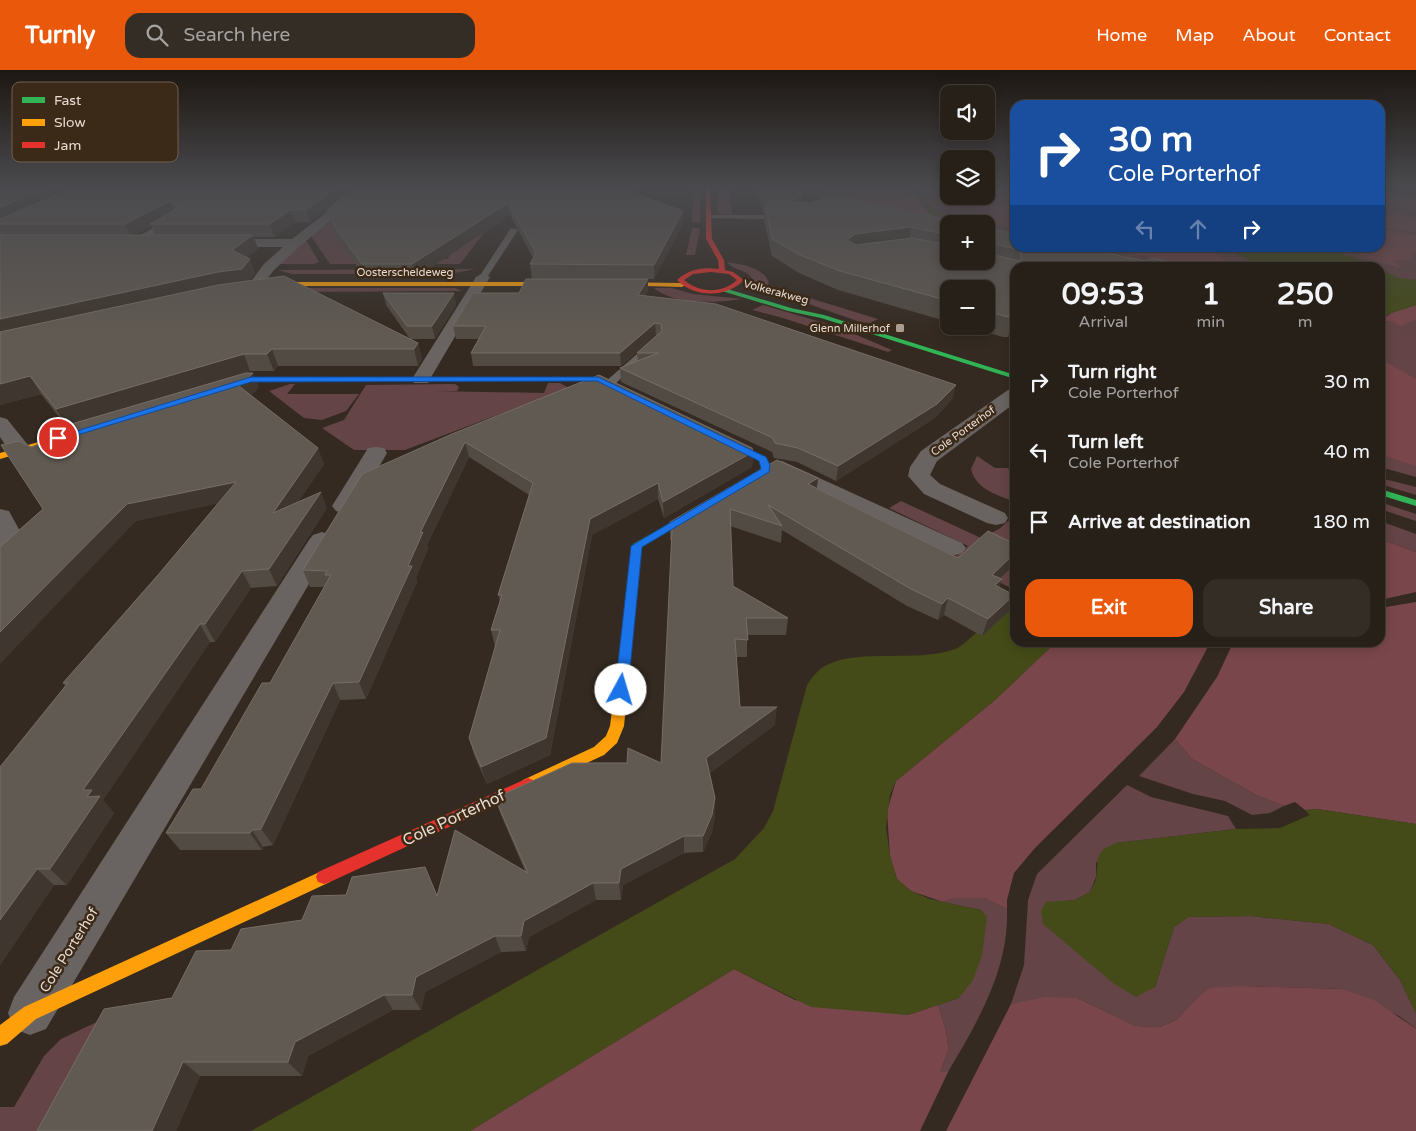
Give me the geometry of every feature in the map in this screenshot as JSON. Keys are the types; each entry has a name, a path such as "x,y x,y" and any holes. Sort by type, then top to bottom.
{"street":[{"path":"140,238 129,243 158,243"},
{"path":"248,286 264,277 269,267 302,238"},
{"path":"707,238 707,243 721,260 722,270"},
{"path":"202,243 295,243"},
{"path":"598,280 683,280 700,265 722,270 738,276 741,280 739,284 724,290 708,291 692,289 683,280"},
{"name":"Oosterscheldeweg","path":"264,277 574,280"},
{"path":"421,379 481,280"},
{"name":"Oosterscheldeweg","path":"248,286 481,280"},
{"name":"Volkerakweg","path":"739,284 802,305 822,316"},
{"name":"Volkerakweg","path":"724,290 790,310 822,316 1010,375"},
{"path":"206,393 251,380 598,379 633,396"},
{"name":"Cole Porterhof","path":"996,518 932,488 919,476 921,467 930,456 1010,398"},
{"path":"0,423 20,450"},
{"path":"710,433 763,459 766,465 788,469 953,548"},
{"path":"0,456 58,438"},
{"name":"Cole Porterhof","path":"30,1013 376,453"},
{"name":"Cole Porterhof","path":"0,1037 30,1013 599,751 612,740 617,726 637,546 766,470 766,465"},
{"path":"1385,494 1413,502"},
{"path":"0,516 9,533 0,541"}],"lane":[{"path":"481,280 509,238"},
{"path":"608,384 657,340"}],"shaded area":[{"path":"312,238 339,238 353,259 447,259 463,238 480,238 460,264 330,264"},
{"path":"690,238 698,238 695,255 686,255"},
{"path":"1385,238 1416,238 1416,280 1399,279 1385,275 1385,262 1351,262 1315,252 1385,252"},
{"path":"1385,238 1416,238 1416,251 1410,259 1394,261 1401,268 1385,262 1361,257 1361,254 1355,252 1385,252"},
{"path":"306,240 319,262 313,264 279,264"},
{"path":"1092,252 1237,252 1252,262 1152,262"},
{"path":"1124,252 1213,252 1229,262 1173,262"},
{"path":"1234,252 1332,252 1366,262 1251,262"},
{"path":"727,262 758,270 767,278 769,283 764,289 757,286 749,275 732,267"},
{"path":"475,269 450,274 292,274 278,270"},
{"path":"1385,271 1399,278 1416,280 1416,305 1385,316"},
{"path":"280,288 455,288 462,291 295,292"},
{"path":"654,288 672,288 693,294 742,299 709,302 684,300 662,294"},
{"path":"793,292 878,319 870,323 860,322 783,295"},
{"path":"763,305 838,327 892,350 888,352 783,318 752,310"},
{"path":"1416,305 1416,477 1385,468 1385,317"},
{"path":"1416,305 1416,319 1401,326 1391,321 1385,321 1385,317 1391,313"},
{"path":"1385,362 1416,379 1416,466 1385,456"},
{"path":"548,383 560,383 569,388 405,450 354,450 322,428 344,420 366,385 455,384 459,387 457,391 434,391 544,393"},
{"path":"295,384 287,394 359,394 346,411 322,420 304,418 269,391"},
{"path":"977,456 995,468 1008,468 1010,471 1010,500 982,486 973,476 971,469"},
{"path":"1385,479 1416,487 1416,495 1385,486"},
{"path":"901,501 981,538 999,529 1010,519 1010,588 953,559 968,546 889,508"},
{"path":"1385,504 1416,514 1416,521 1385,511"},
{"path":"1385,523 1416,534 1416,552 1385,541"},
{"path":"1385,541 1416,552 1416,592 1385,599"},
{"path":"1416,602 1416,824 1317,809 1305,810 1295,802 1284,806 1256,795 1192,759 1175,739 1217,677 1231,647 1385,647 1385,607"},
{"path":"1010,604 1010,647 1051,647 995,700 896,781 890,795 886,827 890,856 897,879 911,891 930,899 981,910 987,917 982,955 973,980 959,998 908,1015 811,1007 734,969 470,1131 251,1131 735,859 764,828 773,811 807,685 822,668 856,657 921,655 955,649 977,632 981,636 1008,610"},
{"path":"1051,647 1208,647 1184,692 1157,727 1035,848 1014,873 1007,900 1007,909 984,898 954,898 943,902 911,891 897,879 890,856 887,811 896,781 995,700"},
{"path":"1175,739 1192,759 1256,795 1284,806 1270,813 1252,815 1225,801 1193,794 1139,776"},
{"path":"1127,785 1151,797 1228,816 1236,829 1116,843 1096,863 1096,877 1090,892 1075,900 1046,903 1155,987 1174,927 1188,917 1251,916 1329,924 1373,945 1400,980 1416,1013 1416,1029 1399,1016 1342,989 1243,986 1198,997 1176,1020 1160,1027 1136,1026 1077,998 1011,1004 1024,965 1028,900 1037,874"},
{"path":"1317,809 1416,824 1416,1013 1400,980 1373,945 1329,924 1251,916 1189,917 1174,927 1155,987 1136,997 1113,983 1043,924 1041,911 1046,902 1075,900 1090,892 1096,879 1099,856 1109,846 1116,843 1236,829 1280,828 1310,815 1305,810"},
{"path":"954,898 984,898 1007,909 1006,931 1003,953 997,974 980,1014 948,1072 940,1072 949,1049 938,1005 959,998 981,910 943,902"},
{"path":"734,969 795,1000 908,1015 938,1005 949,1049 940,1072 948,1072 920,1131 470,1131"},
{"path":"1243,986 1342,989 1374,1000 1416,1029 1416,1131 946,1131 1011,1004 1045,997 1077,998 1136,1026 1160,1027 1176,1020 1198,997 1210,988"},
{"path":"103,1019 41,1131 0,1131 0,1107 14,1107 44,1056 61,1039"}],"building":[{"path":"0,238 249,238 232,250 250,259 242,269 218,272 0,319"},
{"path":"343,238 454,238 412,264 362,264"},
{"path":"527,238 669,238 654,265 530,264 536,253"},
{"path":"772,238 850,238 847,240 856,245 912,238 940,243 940,270 995,270 995,255 1019,261 1021,259 1020,252 1100,252 1146,261 1152,258 1169,262 1010,262 1010,317 1008,317 995,313 995,280 940,280 940,299 840,271 800,255"},
{"path":"995,238 1010,238 1010,248 995,244"},
{"path":"284,276 418,343 414,349 272,349 267,354 244,354 56,409 30,376 0,384 0,332 218,285"},
{"path":"526,279 648,279 638,295 716,304 956,385 937,404 838,466 798,448 775,443 773,438 620,368 658,353 637,353 662,331 661,324 655,323 620,353 471,353 486,326 453,326 473,293 519,293"},
{"path":"383,293 454,293 432,326 407,326"},
{"path":"246,373 253,373 239,386 318,448 273,513 321,492 269,569 242,571 205,624 200,624 83,790 92,790 87,797 100,796 50,869 37,869 0,920 0,767 68,683 63,683 158,575 236,482 127,504 0,632 0,547 43,509 1,445 19,441 31,447 74,433 68,425"},
{"path":"599,375 752,448 753,452 663,502 658,483 590,519 546,738 481,767 469,738 500,630 491,630 502,595 498,595 533,483 465,442 420,533 423,532 408,566 412,566 359,682 333,683 261,829 252,830 250,833 166,833 193,789 201,789 262,683 270,683 331,575 325,575 327,571 303,570 362,474 452,434"},
{"path":"777,460 818,478 808,484 958,558 988,531 1010,542 1010,558 992,575 1002,579 995,585 1010,593 1010,599 988,619 948,598 942,604 911,589 768,505 782,526 730,509 733,586 788,618 746,618 748,640 735,639 740,707 777,707 706,758 715,798 712,815 703,836 684,836 621,869 619,883 593,883 524,921 521,936 495,936 416,977 412,995 384,995 295,1042 288,1062 183,1062 152,1131 37,1131 104,1009 172,998 196,951 231,950 241,929 302,920 312,896 346,895 352,877 425,867 437,896 455,830 528,873 495,798 572,763 627,763 628,748 661,763 672,530 670,522"}],"traffic: fast":[{"path":"724,290 790,310 822,316 1010,375"},
{"path":"492,379 598,379 624,392"},
{"path":"719,438 763,459 766,470 737,487"},
{"path":"1385,494 1416,503"},
{"path":"635,568 637,546 702,508"}],"traffic: slow":[{"path":"264,287 293,284 561,284"},
{"path":"611,284 682,285"},
{"path":"219,389 251,379 492,379"},
{"path":"0,456 42,444"},
{"path":"528,784 599,751 612,739 617,726 635,568"},
{"path":"0,1037 30,1013 324,877"}],"traffic: jam":[{"path":"709,238 721,260 722,271"},
{"path":"711,270 731,273 741,280 728,289 711,292 694,289 680,280 691,272 711,270"},
{"path":"324,877 528,784"}],"place":[{"name":"Glenn Millerhof","path":"900,328"}],"route":[{"path":"58,438 251,380 598,379 763,459 766,465 766,470 637,546 621,690"}]}
